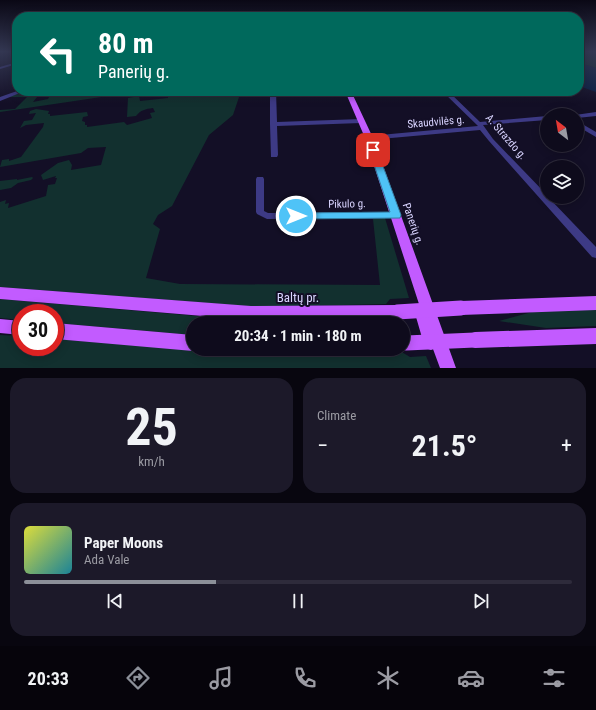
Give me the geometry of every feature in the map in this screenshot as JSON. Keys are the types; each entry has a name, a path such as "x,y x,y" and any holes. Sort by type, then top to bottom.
{"main road":[{"name":"Panerių g.","path":"350,96 368,138 396,215 448,368"},
{"name":"Baltų pr.","path":"0,293 251,313 397,312 596,302"},
{"path":"420,310 431,342"},
{"path":"0,326 12,327"},
{"path":"64,332 186,342"},
{"path":"410,343 596,336"}],"street":[{"path":"0,99 12,95"},
{"path":"273,96 274,155"},
{"name":"A. Strazdo g.","path":"450,96 480,126 596,254"},
{"path":"584,115 596,114"},
{"name":"Skaudvilės g.","path":"368,138 540,119"},
{"path":"273,124 361,121"},
{"path":"584,127 596,135"},
{"name":"Pikulo g.","path":"260,179 260,212 267,216 396,215"}],"green space":[{"path":"38,96 33,102 48,99 50,96 108,96 0,112 0,110 15,109 27,97 9,97"},
{"path":"139,96 140,101 168,98 168,96 239,96 233,115 209,135 172,206 158,215 153,224 160,229 146,278 180,284 380,285 373,219 385,218 409,298 390,299 386,304 260,307 0,287 0,202 6,200 5,204 9,203 8,208 46,196 48,185 55,184 57,178 55,178 56,176 43,180 41,175 58,163 69,160 72,165 71,170 101,165 106,147 88,148 81,153 0,167 2,160 9,159 9,161 21,157 43,127 44,123 26,125 20,128 24,121 32,120 36,113 29,114 30,111 36,109 49,111 48,114 50,114 50,116 87,112 88,116 83,117 82,121 85,122 87,127 124,122 127,125 152,118 150,113 155,112 153,108 141,111 136,116 127,117 128,98"},
{"path":"33,178 31,180 18,183 11,188 0,190 0,181"},
{"path":"0,299 58,304 12,304 12,319 0,318"},
{"path":"64,305 197,316 186,316 186,334 64,324"},
{"path":"596,308 596,326 546,328 499,321 536,311"},
{"path":"0,335 12,336 12,356 64,356 64,340 186,350 186,356 426,356 431,368 0,368"}],"water":[{"path":"584,69 596,69 596,92 584,88"}],"route":[{"path":"296,216 396,215 373,150"}]}
